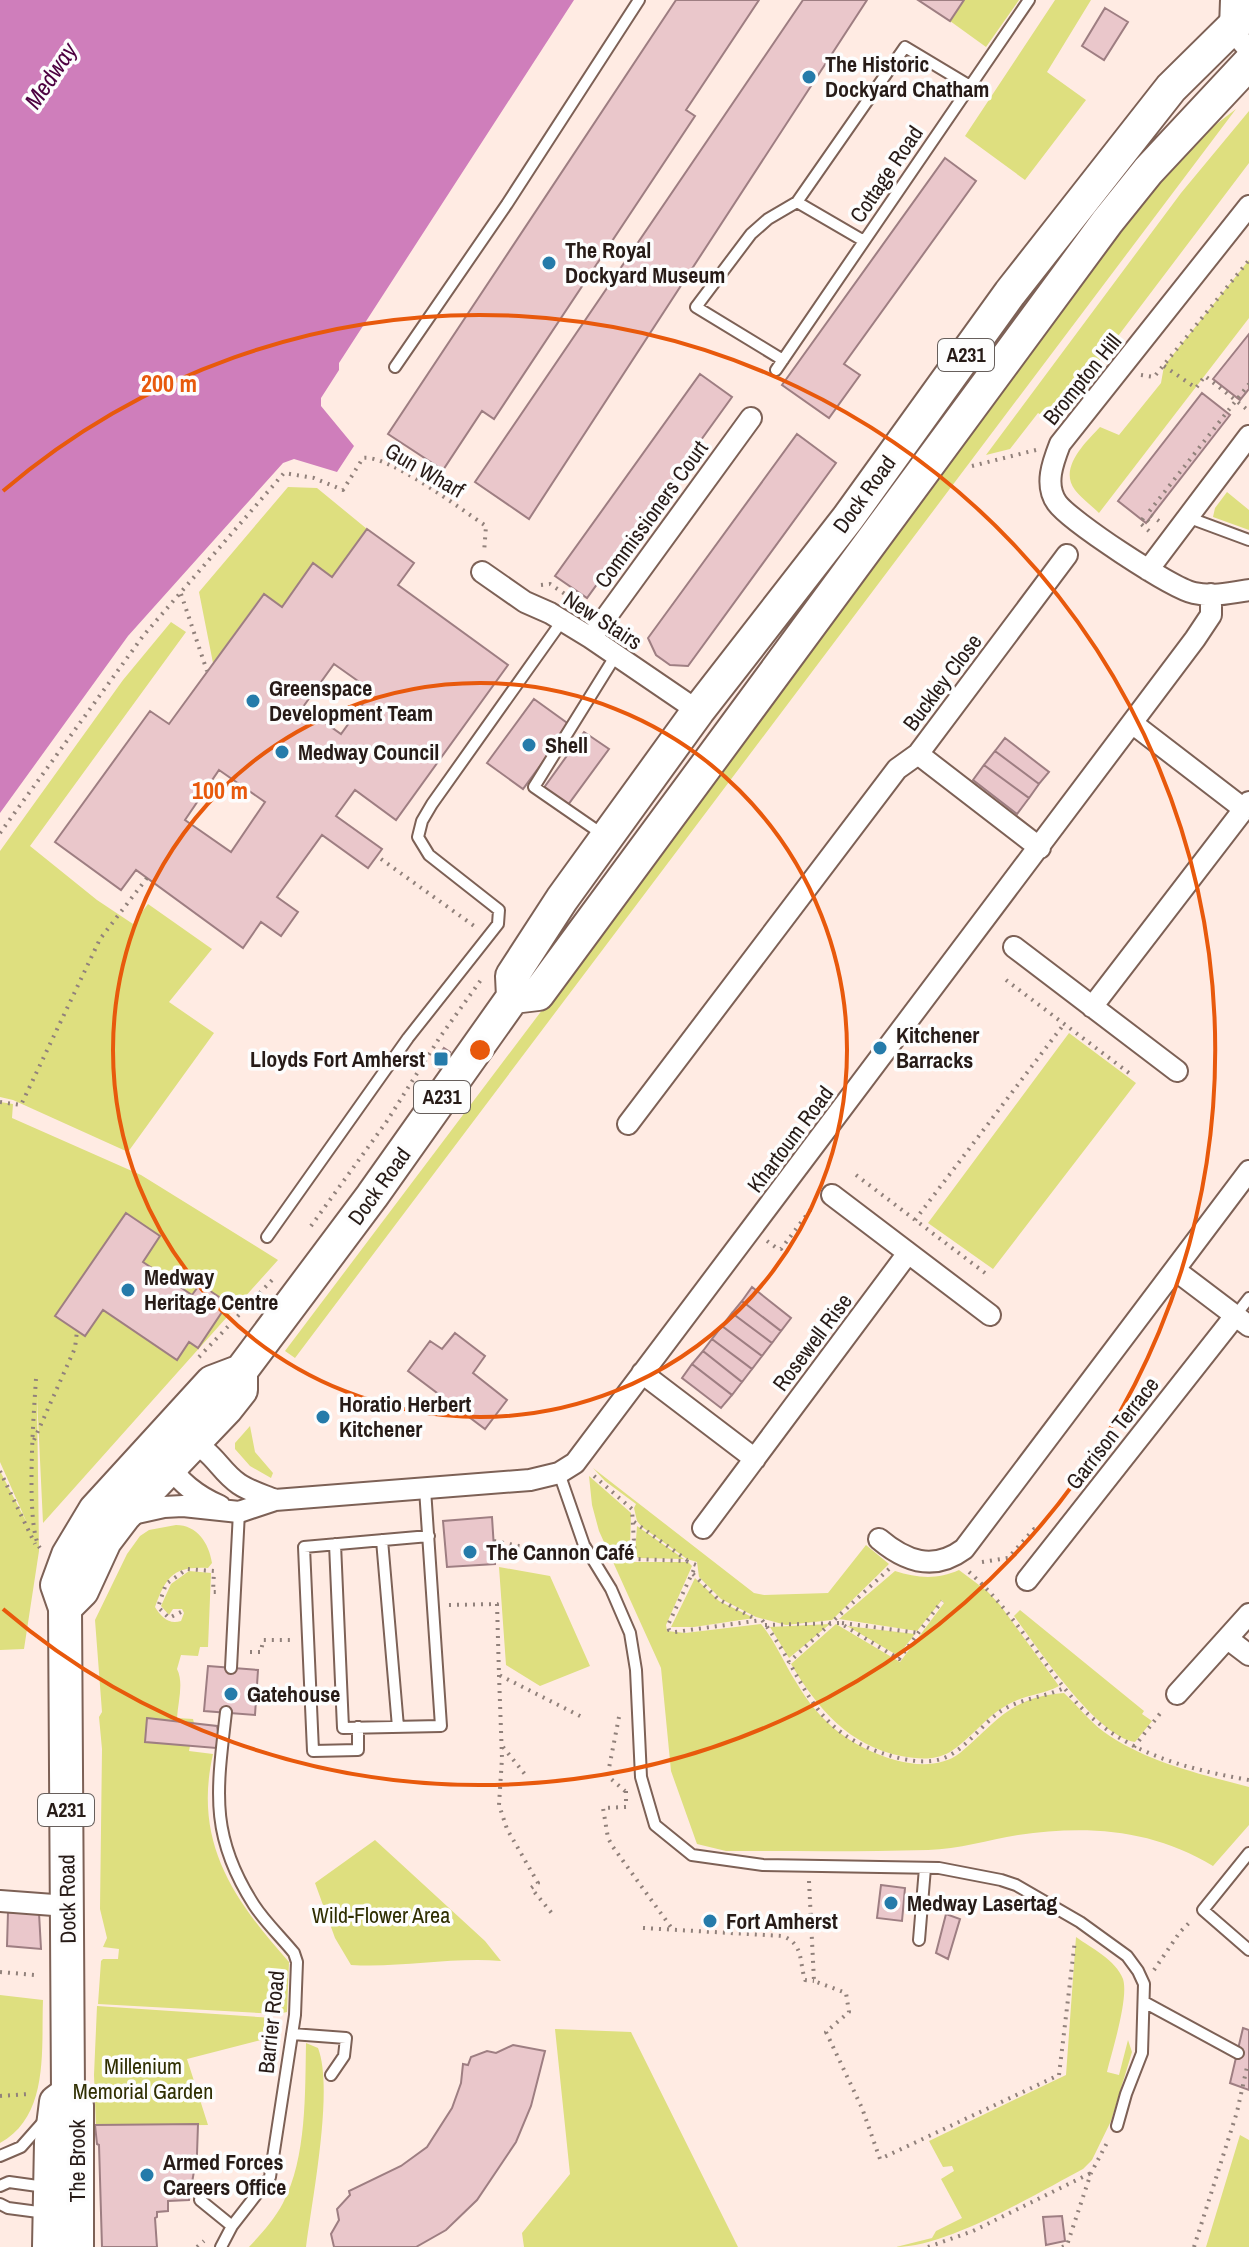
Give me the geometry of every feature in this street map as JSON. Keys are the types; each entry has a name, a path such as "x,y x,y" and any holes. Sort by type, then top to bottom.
{"main road":[{"name":"Dock Road","path":"55,2096 69,2002 65,1608 57,1585 68,1555 85,1524 116,1485 241,1390 241,1371 372,1196 513,997 512,976 606,837 698,711 848,518 1010,293 1171,88 1240,22"},
{"name":"Dock Road","path":"513,997 538,994 1115,212 1148,171 1249,63"},
{"path":"698,711 730,736"},
{"path":"606,837 638,860"},
{"name":"Dock Road","path":"65,1608 82,1591 105,1541 124,1516 171,1469 179,1438"},
{"name":"The Brook","path":"49,2247 77,2105 55,2096"},
{"name":"The Brook","path":"59,2200 77,2247"}],"street":[{"name":"Brompton Hill","path":"1249,206 1060,444 1051,465 1051,488 1056,502 1148,570 1183,589 1211,594 1249,590"},
{"name":"Commissioners Court","path":"591,638 751,418"},
{"path":"1148,570 1249,436"},
{"name":"Buckley Close","path":"1040,848 918,754 1067,555"},
{"name":"New Stairs","path":"482,572 529,605 591,638 698,711"},
{"name":"Khartoum Road","path":"124,1516 175,1506 239,1512 275,1500 530,1480 559,1473 579,1458 1210,619 1211,594"},
{"path":"1092,1007 1247,806 1132,723"},
{"path":"628,1124 897,769 918,754"},
{"path":"1014,947 1177,1071"},
{"path":"879,1539 901,1557 925,1561 960,1551 1249,1171"},
{"path":"832,1195 990,1315"},
{"name":"Rosewell Rise","path":"703,1528 908,1253"},
{"path":"1175,1270 1242,1321"},
{"name":"Garrison Terrace","path":"1027,1580 1242,1321"},
{"path":"642,1373 755,1459"},
{"name":"Khartoum Road","path":"179,1438 216,1458 238,1483 275,1500"},
{"path":"171,1469 196,1493 239,1512"},
{"path":"1177,1694 1249,1614"},
{"path":"1228,1639 1249,1655"},
{"path":"0,1901 67,1906"}],"lane":[{"path":"395,367 507,204 639,0"},
{"name":"Cottage Road","path":"776,370 1029,0"},
{"path":"783,360 696,307 751,234 768,219 797,202 905,47 970,86"},
{"path":"797,202 864,241"},
{"path":"1186,517 1249,540"},
{"path":"267,1237 408,1038 498,924 499,910 429,855 418,837 422,821 562,621"},
{"path":"606,837 534,787 616,655"},
{"path":"1242,1321 1249,1298"},
{"path":"559,1473 584,1545 611,1589 630,1633 636,1670 641,1777 655,1825 692,1855 763,1865 939,1868 1012,1884 1080,1922 1118,1948 1132,1962 1143,1980 1142,2053 1117,2126"},
{"path":"335,1544 343,1728 441,1726 425,1489"},
{"path":"231,1668 239,1512"},
{"path":"358,1727 358,1750 313,1751 304,1547 429,1536"},
{"path":"382,1540 398,1727"},
{"name":"Barrier Road","path":"221,2247 232,2226 270,2177 295,2015 297,1962 294,1953 253,1904 224,1843 217,1784 226,1712"},
{"path":"1249,1853 1203,1910 1249,1950"},
{"path":"919,1940 925,1868"},
{"path":"1144,2002 1238,2053"},
{"path":"292,2034 346,2038 344,2056 331,2075"},
{"path":"0,2156 21,2147 55,2096"},
{"path":"0,2186 9,2182 59,2200"},
{"path":"0,2204 8,2208 59,2200"},
{"path":"200,2200 232,2226"}],"path":[{"path":"1119,372 1154,377 1249,260"},
{"path":"1164,366 1196,388 1205,376 1249,411"},
{"path":"1164,525 1148,513 1249,384"},
{"path":"972,466 1060,444"},
{"name":"Gun Wharf","path":"0,833 135,647 284,473 314,478 343,490 363,458 373,457 412,477 486,526 482,572"},
{"path":"1145,526 1140,523 1144,517 1160,532"},
{"path":"180,593 207,671"},
{"path":"381,859 488,936"},
{"path":"0,1102 21,1105 100,939 117,913 147,878"},
{"path":"1006,980 1133,1076"},
{"path":"915,1220 1064,1024"},
{"path":"856,1175 985,1273"},
{"path":"785,1243 805,1217"},
{"path":"32,1445 75,1348 77,1331"},
{"path":"0,1471 42,1552 37,1544 32,1445 36,1379"},
{"path":"579,1458 604,1487 630,1507 634,1522 635,1559 687,1561"},
{"path":"634,1522 696,1565 668,1625 669,1630 675,1632 757,1620"},
{"path":"960,1551 980,1562 1008,1558 1034,1529 1052,1526 1064,1534"},
{"path":"494,1541 564,1557 591,1556"},
{"path":"960,1551 1064,1688 1099,1725 1134,1747 1186,1767 1249,1780"},
{"path":"788,1663 837,1622 901,1557"},
{"path":"181,1612 169,1618 158,1607 166,1584 187,1569 214,1568 213,1592 234,1592"},
{"path":"693,1574 718,1599 765,1625 819,1712 851,1740 880,1753 919,1761 940,1760 1012,1704 1064,1688"},
{"path":"837,1622 899,1659 942,1601"},
{"path":"434,1606 497,1604 501,1745 499,1805 507,1829 538,1883 531,1888 555,1917"},
{"path":"765,1625 837,1622 919,1633"},
{"path":"233,1651 261,1652 263,1640 308,1641"},
{"path":"499,1675 582,1717"},
{"path":"1134,1747 1177,1694"},
{"path":"620,1714 609,1768 611,1779 625,1791 644,1793"},
{"path":"501,1745 528,1778"},
{"path":"625,1791 626,1807 603,1808 608,1838 673,1930"},
{"path":"808,1866 814,1981"},
{"path":"643,1928 783,1936 792,1940 800,1948 805,1980 846,1993 849,2012 826,2032 862,2108 880,2159 1059,2075 1080,1922"},
{"path":"1165,1954 1183,1928"},
{"path":"0,1972 35,1975"},
{"path":"1194,2247 1244,2088 1249,2056 1238,2053"},
{"path":"0,2096 55,2096"},
{"path":"1062,2247 1067,2245 1091,2173 1117,2126"},
{"path":"928,2247 951,2241 1091,2173"}],"green space":[{"path":"964,0 1019,0 986,47 950,21"},
{"path":"1055,0 1091,0 1047,72 1086,100 1025,180 965,136"},
{"path":"1236,109 295,1358 285,1351 754,729 1134,209 1192,143"},
{"path":"1249,111 1249,163 1053,422 1038,413 1010,449 986,455 1181,193"},
{"path":"1249,260 1249,318 1099,513 1077,493 1071,482 1070,473 1076,456 1100,427 1119,435 1161,383 1164,366"},
{"path":"288,487 317,488 367,529 332,577 282,607 263,594 213,663 199,592"},
{"path":"1227,492 1249,510 1249,530 1213,517 1215,508"},
{"path":"171,622 186,632 30,846 97,900 133,924 148,904 212,949 169,1002 214,1033 128,1152 0,1097 0,851 123,680"},
{"path":"1069,1033 1136,1083 993,1269 928,1223"},
{"path":"0,1102 13,1104 12,1118 141,1175 278,1260 43,1523 37,1397 39,1551 24,1649 0,1650 0,1471 27,1523 0,1462"},
{"path":"250,1426 255,1452 273,1473 271,1478 250,1466 235,1449 235,1443"},
{"path":"593,1468 754,1593 828,1593 866,1545 889,1564 832,1620 786,1625 756,1617 721,1599 699,1577 697,1562 687,1559 642,1527 637,1521 636,1504"},
{"path":"589,1476 631,1513 630,1549 635,1562 688,1562 692,1566 666,1625 667,1631 685,1633 761,1624 815,1709 838,1731 864,1748 912,1763 945,1761 960,1753 995,1721 1017,1706 1046,1695 1064,1693 1099,1728 1137,1751 1174,1766 1249,1787 1249,1825 1213,1866 1143,1837 1094,1831 1044,1832 928,1850 726,1851 697,1844 671,1771 661,1668 599,1531"},
{"path":"176,1525 190,1528 201,1536 212,1563 208,1568 186,1569 172,1576 155,1607 166,1619 181,1621 182,1609 173,1609 169,1615 161,1606 171,1584 189,1571 211,1573 208,1647 200,1647 198,1656 181,1655 177,1669 180,1686 177,1718 193,1719 194,1723 147,1719 145,1742 190,1746 189,1751 213,1754 208,1786 209,1815 213,1842 222,1867 251,1915 289,1962 287,2012 278,2014 98,2004 101,1961 118,1959 119,1949 103,1947 107,1938 100,1909 102,1749 99,1717 102,1712 95,1620 127,1554 140,1536 149,1530"},
{"path":"637,1526 684,1559 638,1558 635,1553"},
{"path":"499,1567 550,1576 590,1666 540,1686 506,1665"},
{"path":"959,1570 1000,1605 1059,1686 1007,1705 958,1747 938,1757 901,1756 882,1751 850,1734 812,1696 791,1664 836,1624 900,1662 944,1603 942,1600 917,1631 839,1619 895,1571 927,1577"},
{"path":"695,1578 719,1601 754,1618 694,1627 671,1627"},
{"path":"1020,1610 1144,1711 1142,1714 1152,1721 1135,1742 1103,1724 1069,1689 1014,1616"},
{"path":"830,1624 789,1658 770,1627"},
{"path":"847,1626 915,1634 900,1653 895,1654"},
{"name":"Wild-Flower Area","path":"375,1840 485,1941 501,1961 351,1965 335,1938 315,1883"},
{"path":"1076,1937 1109,1960 1123,1979 1122,2011 1107,2072 1119,2075 1128,2040 1132,2052 1111,2121 1092,2160 1083,2169 1017,2205 965,2229 917,2245 896,2247 932,2238 936,2231 962,2218 941,2179 954,2171 952,2166 943,2167 929,2141 1066,2075"},
{"path":"0,1995 43,2000 42,2059 35,2099 28,2116 16,2131 0,2143"},
{"name":"Millenium Memorial Garden","path":"97,2006 273,2018 269,2038 187,2059 208,2125 96,2126 94,2075"},
{"path":"555,2029 631,2032 738,2247 524,2247 522,2233 570,2174"},
{"path":"306,2043 318,2048 324,2090 306,2247 249,2247 279,2209 297,2166 303,2124"},
{"path":"1240,2135 1249,2140 1249,2247 1206,2247"}],"water":[{"name":"Medway","path":"0,0 574,0 339,363 339,370 321,398 321,406 354,446 337,472 294,459 283,463 128,636 0,813"}],"building":[{"name":"The Royal Dockyard Museum","path":"676,0 759,0 686,110 695,116 494,419 482,411 443,470 388,434"},
{"path":"803,0 867,0 529,519 475,482"},
{"path":"918,0 964,0 950,21"},
{"path":"1105,8 1128,22 1104,60 1082,46"},
{"path":"945,158 976,181 844,364 860,375 829,418 782,385"},
{"path":"1249,334 1249,389 1240,400 1213,379"},
{"path":"700,374 732,397 587,598 555,576"},
{"path":"1202,393 1230,415 1146,523 1118,501"},
{"path":"797,434 836,463 688,666 670,665 656,655 648,638"},
{"name":"Medway Council","path":"367,529 414,563 398,585 508,665 396,820 355,790 336,816 382,849 368,868 322,835 277,897 298,912 281,936 261,922 243,948 136,870 121,890 55,842 150,711 169,724 264,594 282,607 313,563 332,577","holes":["334,664 372,691 341,734 303,707","219,770 265,802 231,852 185,820"]},
{"path":"534,699 570,725 523,789 487,763"},
{"path":"584,732 609,749 562,813 538,796"},
{"path":"1005,738 1049,772 1039,784 995,751"},
{"path":"995,751 1039,784 1029,798 984,765"},
{"path":"984,765 1029,798 1017,814 973,780"},
{"path":"444,1048 450,1052 439,1068 433,1064"},
{"name":"Medway Heritage Centre","path":"126,1213 160,1236 143,1262 192,1295 200,1284 228,1303 198,1348 189,1342 177,1360 103,1310 85,1336 55,1316"},
{"path":"752,1287 791,1318 781,1331 742,1301"},
{"path":"742,1301 781,1331 772,1343 732,1313"},
{"path":"732,1313 772,1343 762,1356 722,1326"},
{"path":"722,1326 762,1356 752,1369 712,1339"},
{"path":"455,1333 485,1356 473,1373 507,1400 485,1429 408,1371 430,1341 442,1349"},
{"path":"712,1339 752,1369 742,1382 703,1351"},
{"path":"703,1351 742,1382 732,1395 692,1364"},
{"path":"692,1364 732,1395 721,1408 682,1378"},
{"name":"The Cannon Café","path":"492,1517 495,1564 447,1567 443,1521"},
{"name":"Gatehouse","path":"208,1666 258,1670 255,1715 204,1711"},
{"path":"147,1718 217,1726 219,1737 216,1748 145,1742"},
{"name":"Medway Lasertag","path":"881,1885 905,1888 902,1921 877,1918"},
{"path":"8,1912 39,1913 41,1949 7,1946"},
{"path":"946,1914 960,1919 948,1959 936,1953"},
{"path":"1243,2028 1249,2030 1249,2090 1230,2083"},
{"path":"513,2045 545,2051 531,2106 516,2142 477,2200 446,2230 416,2247 334,2247 331,2234 339,2220 337,2209 350,2195 349,2191 401,2166 427,2147 452,2108 461,2083 463,2064 468,2065 471,2057 487,2051 496,2053"},
{"name":"Armed Forces Careers Office","path":"198,2124 197,2154 189,2200 168,2201 168,2211 157,2212 157,2247 102,2247 99,2145 95,2125"},
{"path":"1062,2216 1065,2241 1046,2245 1043,2217"}],"place":[{"name":"The Historic Dockyard Chatham","path":"809,77"},
{"name":"The Royal Dockyard Museum","path":"549,263"},
{"name":"Greenspace Development Team","path":"253,701"},
{"name":"Shell","path":"529,745"},
{"name":"Medway Council","path":"282,752"},
{"name":"Kitchener Barracks","path":"880,1048"},
{"name":"Lloyds Fort Amherst","path":"441,1059"},
{"name":"Medway Heritage Centre","path":"128,1290"},
{"name":"Horatio Herbert Kitchener","path":"323,1417"},
{"name":"The Cannon Café","path":"470,1552"},
{"name":"Gatehouse","path":"231,1694"},
{"name":"Medway Lasertag","path":"891,1903"},
{"name":"Fort Amherst","path":"710,1921"},
{"name":"Armed Forces Careers Office","path":"147,2175"}]}
